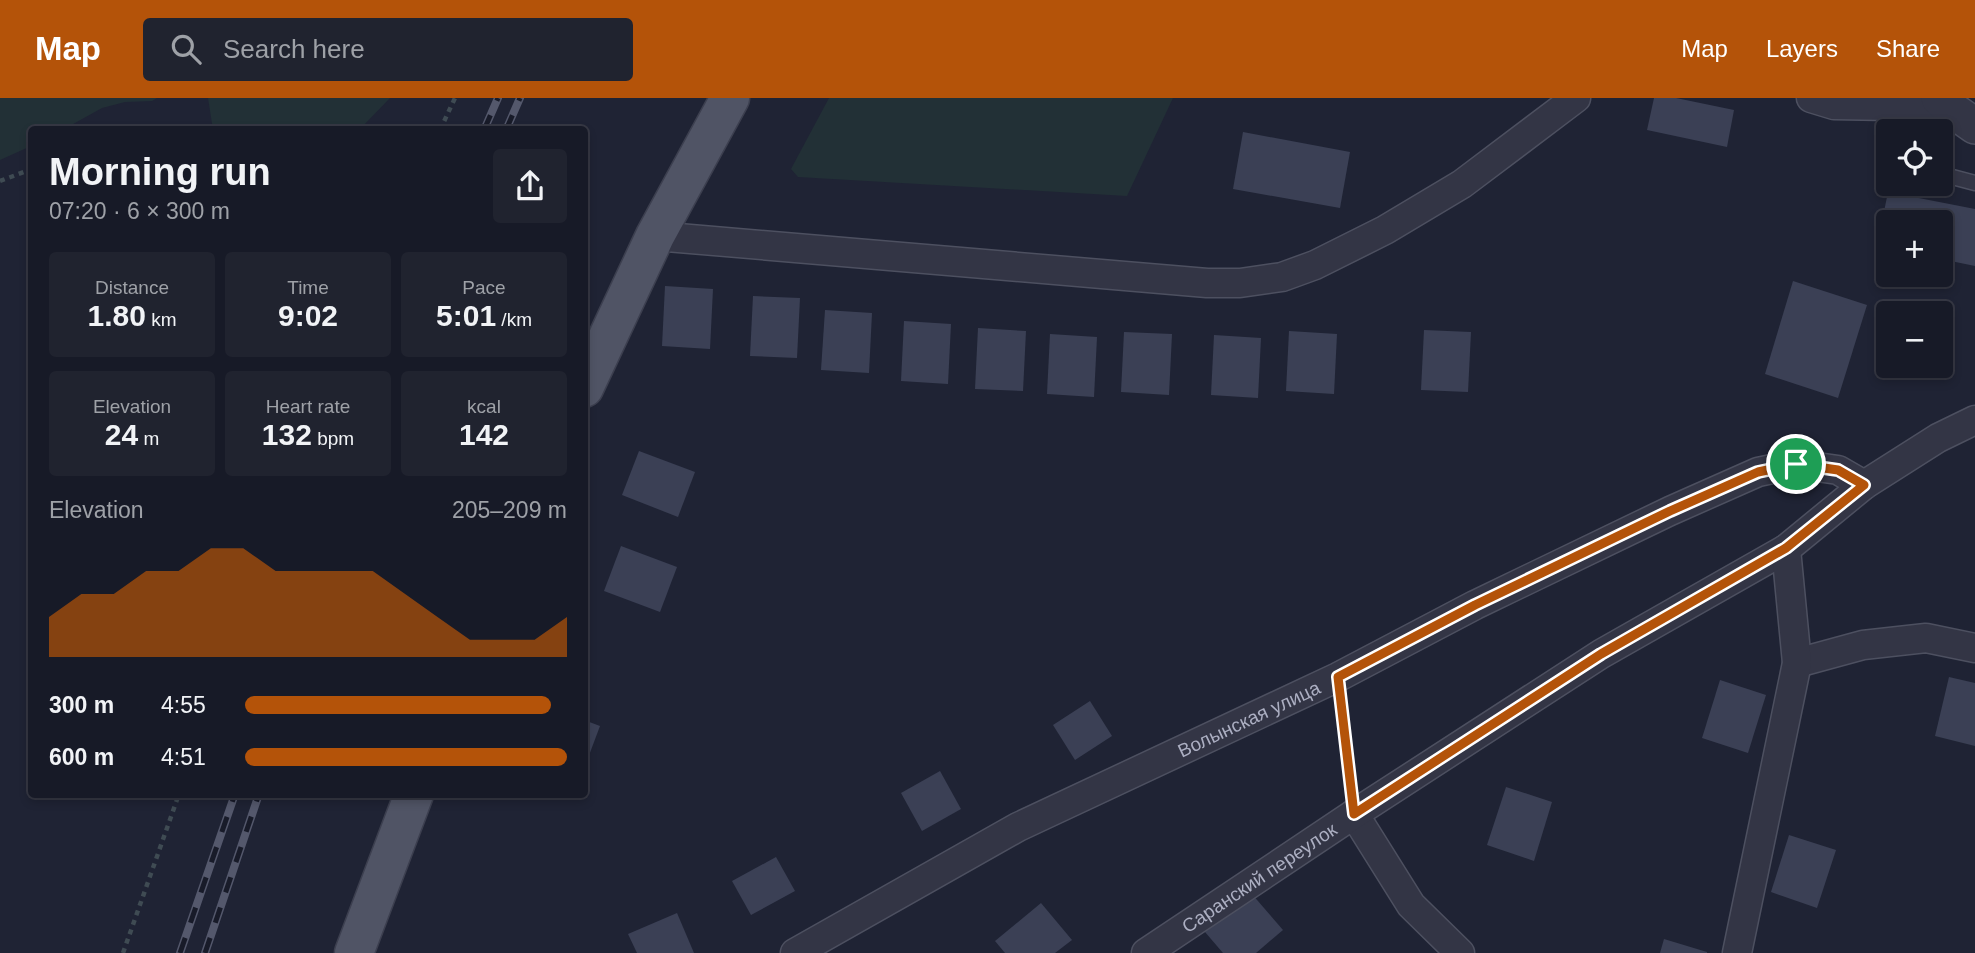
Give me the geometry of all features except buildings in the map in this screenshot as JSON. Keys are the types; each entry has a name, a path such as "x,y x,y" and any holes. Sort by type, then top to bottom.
{"main road":[{"path":"588,379 655,236 730,98"},
{"path":"354,953 412,798"}],"street":[{"path":"655,236 1207,283 1240,283 1282,277 1315,265 1385,230 1462,184 1576,98"},
{"path":"1811,98 1897,118 1954,110"},
{"name":"Саранский переулок","path":"1146,953 1601,654 1786,548 1864,485 1938,438 1975,420"},
{"name":"Волынская улица","path":"795,953 1018,827 1338,677 1475,605 1670,511 1758,472 1796,464 1838,470 1864,485"},
{"path":"1737,953 1797,663 1786,548"},
{"path":"1797,663 1863,645 1926,638 1975,648"},
{"path":"1354,814 1411,905 1460,953"}],"lane":[{"path":"1953,177 1975,183"}],"path":[{"path":"442,126 455,98"},
{"path":"0,181 28,170"},
{"path":"1338,677 1354,814"},
{"path":"122,953 178,798"}],"shaded area":[{"path":"0,98 157,98 102,108 69,126 28,126 28,147 0,160"},
{"path":"208,98 390,98 363,126 212,126"},
{"path":"829,98 1173,98 1127,196 798,177 791,169"}],"railway":[{"path":"486,126 498,98"},
{"path":"508,126 520,98"},
{"path":"180,953 234,798"},
{"path":"205,953 258,798"}],"route":[{"path":"1796,464 1838,470 1864,485 1786,548 1601,654 1354,814 1338,677 1475,605 1670,511 1758,472 1796,464"}]}
